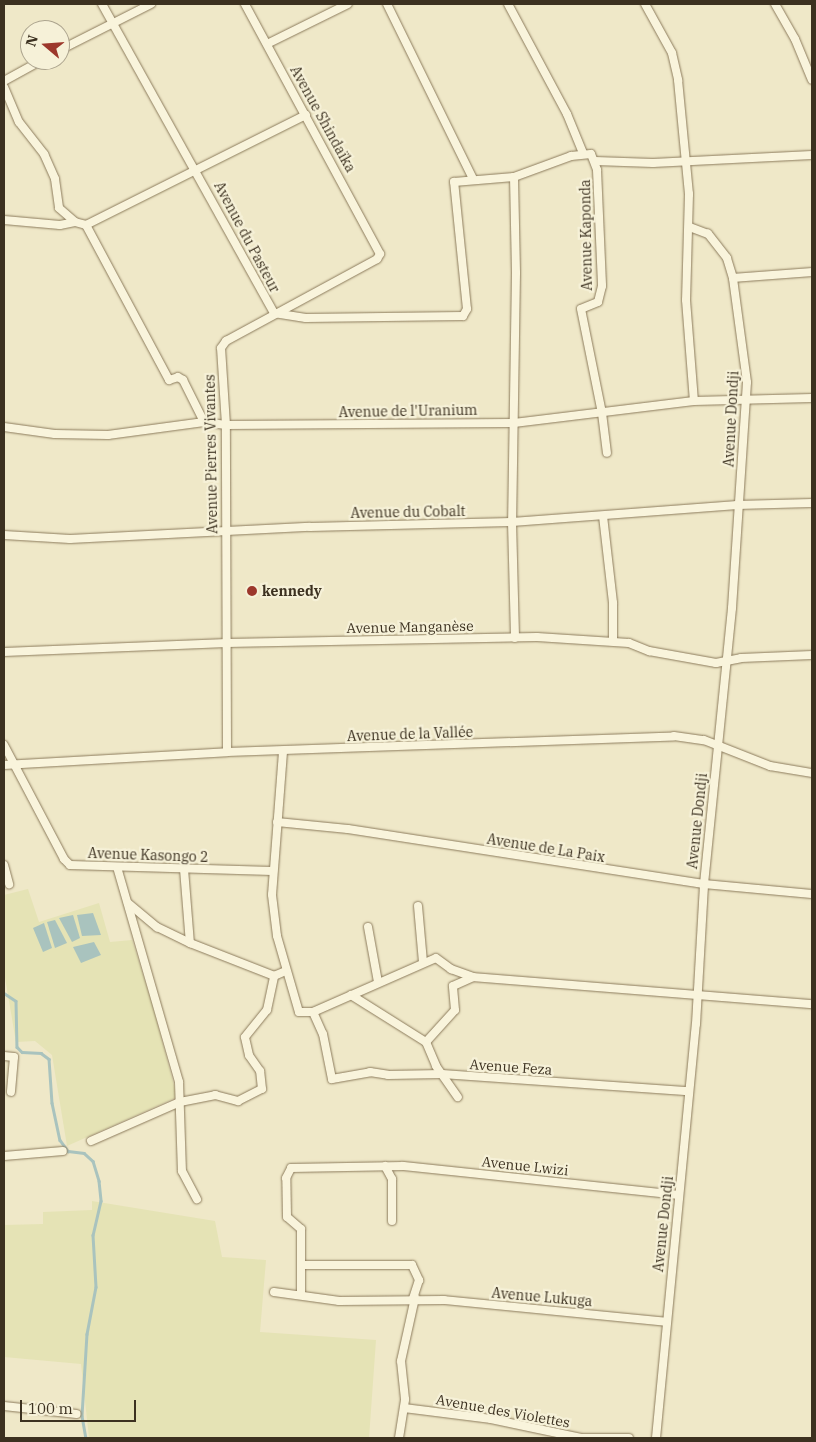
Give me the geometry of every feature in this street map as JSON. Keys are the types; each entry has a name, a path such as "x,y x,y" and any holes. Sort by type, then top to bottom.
{"street":[{"name":"Avenue du Pasteur","path":"102,4 196,169 274,313 306,318 465,315 454,185 458,180 473,179"},
{"path":"70,45 151,4"},
{"name":"Avenue Shindaïka","path":"245,4 378,248"},
{"path":"266,44 334,6 348,4"},
{"path":"387,4 473,179 514,177 583,153 589,153 595,161 687,162 812,155"},
{"path":"508,4 567,114 583,153"},
{"path":"645,4 672,53 677,69 687,162 690,227 686,300 694,401"},
{"path":"775,4 795,39 812,80"},
{"path":"4,81 24,70"},
{"path":"4,87 20,122 44,154 55,179 58,208 75,222 86,225 306,115"},
{"name":"Avenue Kaponda","path":"595,161 602,286 598,302 581,308 602,413"},
{"path":"514,177 516,273 512,522 515,638"},
{"path":"4,220 60,225 75,222"},
{"path":"86,225 169,380 178,377 183,380 204,422"},
{"name":"Avenue Dondji","path":"656,1438 688,1092 704,884 735,576 737,505 746,399 746,360 733,278 724,253 708,234 690,227"},
{"name":"Avenue Pierres Vivantes","path":"227,752 226,425 222,346 274,313 377,259 378,248"},
{"path":"733,278 812,272"},
{"name":"Avenue de l'Uranium","path":"4,427 55,434 108,435 204,422 226,425 514,423 694,401 812,398"},
{"path":"602,413 607,453"},
{"name":"Avenue du Cobalt","path":"4,535 70,539 512,522 737,505 812,503"},
{"path":"603,516 613,603 612,642"},
{"name":"Avenue Manganèse","path":"4,652 227,643 515,638 628,643 649,651 725,662 741,658 812,655"},
{"name":"Avenue de la Vallée","path":"4,765 227,752 283,752 674,736 718,745 770,766 812,773"},
{"name":"Avenue Kasongo 2","path":"4,745 12,764 68,864 272,872"},
{"path":"283,752 272,872 276,936 299,1012 313,1012 423,962 436,958 451,969 472,977 812,1004"},
{"name":"Avenue de La Paix","path":"277,822 348,829 704,884 812,894"},
{"path":"4,865 9,884"},
{"path":"117,867 176,1072 180,1102 178,1109 182,1171 197,1199"},
{"path":"184,869 190,942"},
{"path":"128,903 157,927 190,942 274,976 286,971"},
{"path":"418,906 423,962"},
{"path":"368,927 378,982"},
{"path":"91,1141 180,1102 215,1095 238,1101 262,1089 260,1071 249,1055 245,1036 267,1010 274,976"},
{"path":"426,1042 456,1010 453,986 472,977"},
{"path":"351,995 388,1021 426,1042 442,1074 458,1097"},
{"name":"Avenue Feza","path":"313,1012 323,1034 332,1079 370,1072 388,1076 442,1074 688,1092"},
{"path":"4,1056 14,1057 10,1092"},
{"path":"4,1156 63,1151"},
{"path":"385,1166 392,1179 392,1221"},
{"name":"Avenue Lwizi","path":"302,1265 300,1229 287,1220 286,1172 291,1168 369,1168 385,1166 444,1170 677,1195"},
{"path":"301,1294 302,1265 412,1265 420,1280 414,1299 401,1361 404,1408 399,1438"},
{"name":"Avenue Lukuga","path":"274,1292 338,1300 390,1302 414,1299 667,1322"},
{"path":"4,1406 77,1414"},
{"name":"Avenue des Violettes","path":"404,1408 481,1418 581,1438 629,1438"}],"shaded area":[{"path":"28,889 39,922 99,903 110,942 132,940 152,1003 177,1097 67,1146 52,1055 35,1041 16,1042 4,972 4,895"},
{"path":"92,1201 215,1221 222,1257 266,1260 260,1332 376,1340 369,1438 89,1438 81,1364 4,1357 4,1225 43,1224 43,1212 92,1210"}],"water":[{"path":"93,913 101,935 82,936 77,915"},
{"path":"73,915 80,938 72,942 59,918"},
{"path":"55,920 67,943 55,948 47,922"},
{"path":"44,923 52,948 43,952 33,928"},
{"path":"94,942 101,955 81,963 73,947"}],"waterway":[{"path":"4,993 16,1001 17,1047 22,1052 41,1053 49,1059 52,1103 60,1140 68,1151 84,1153 93,1161 99,1181 101,1201 93,1235 96,1287 87,1334 82,1416 86,1438"}],"place":[{"name":"kennedy","path":"252,591"}]}
